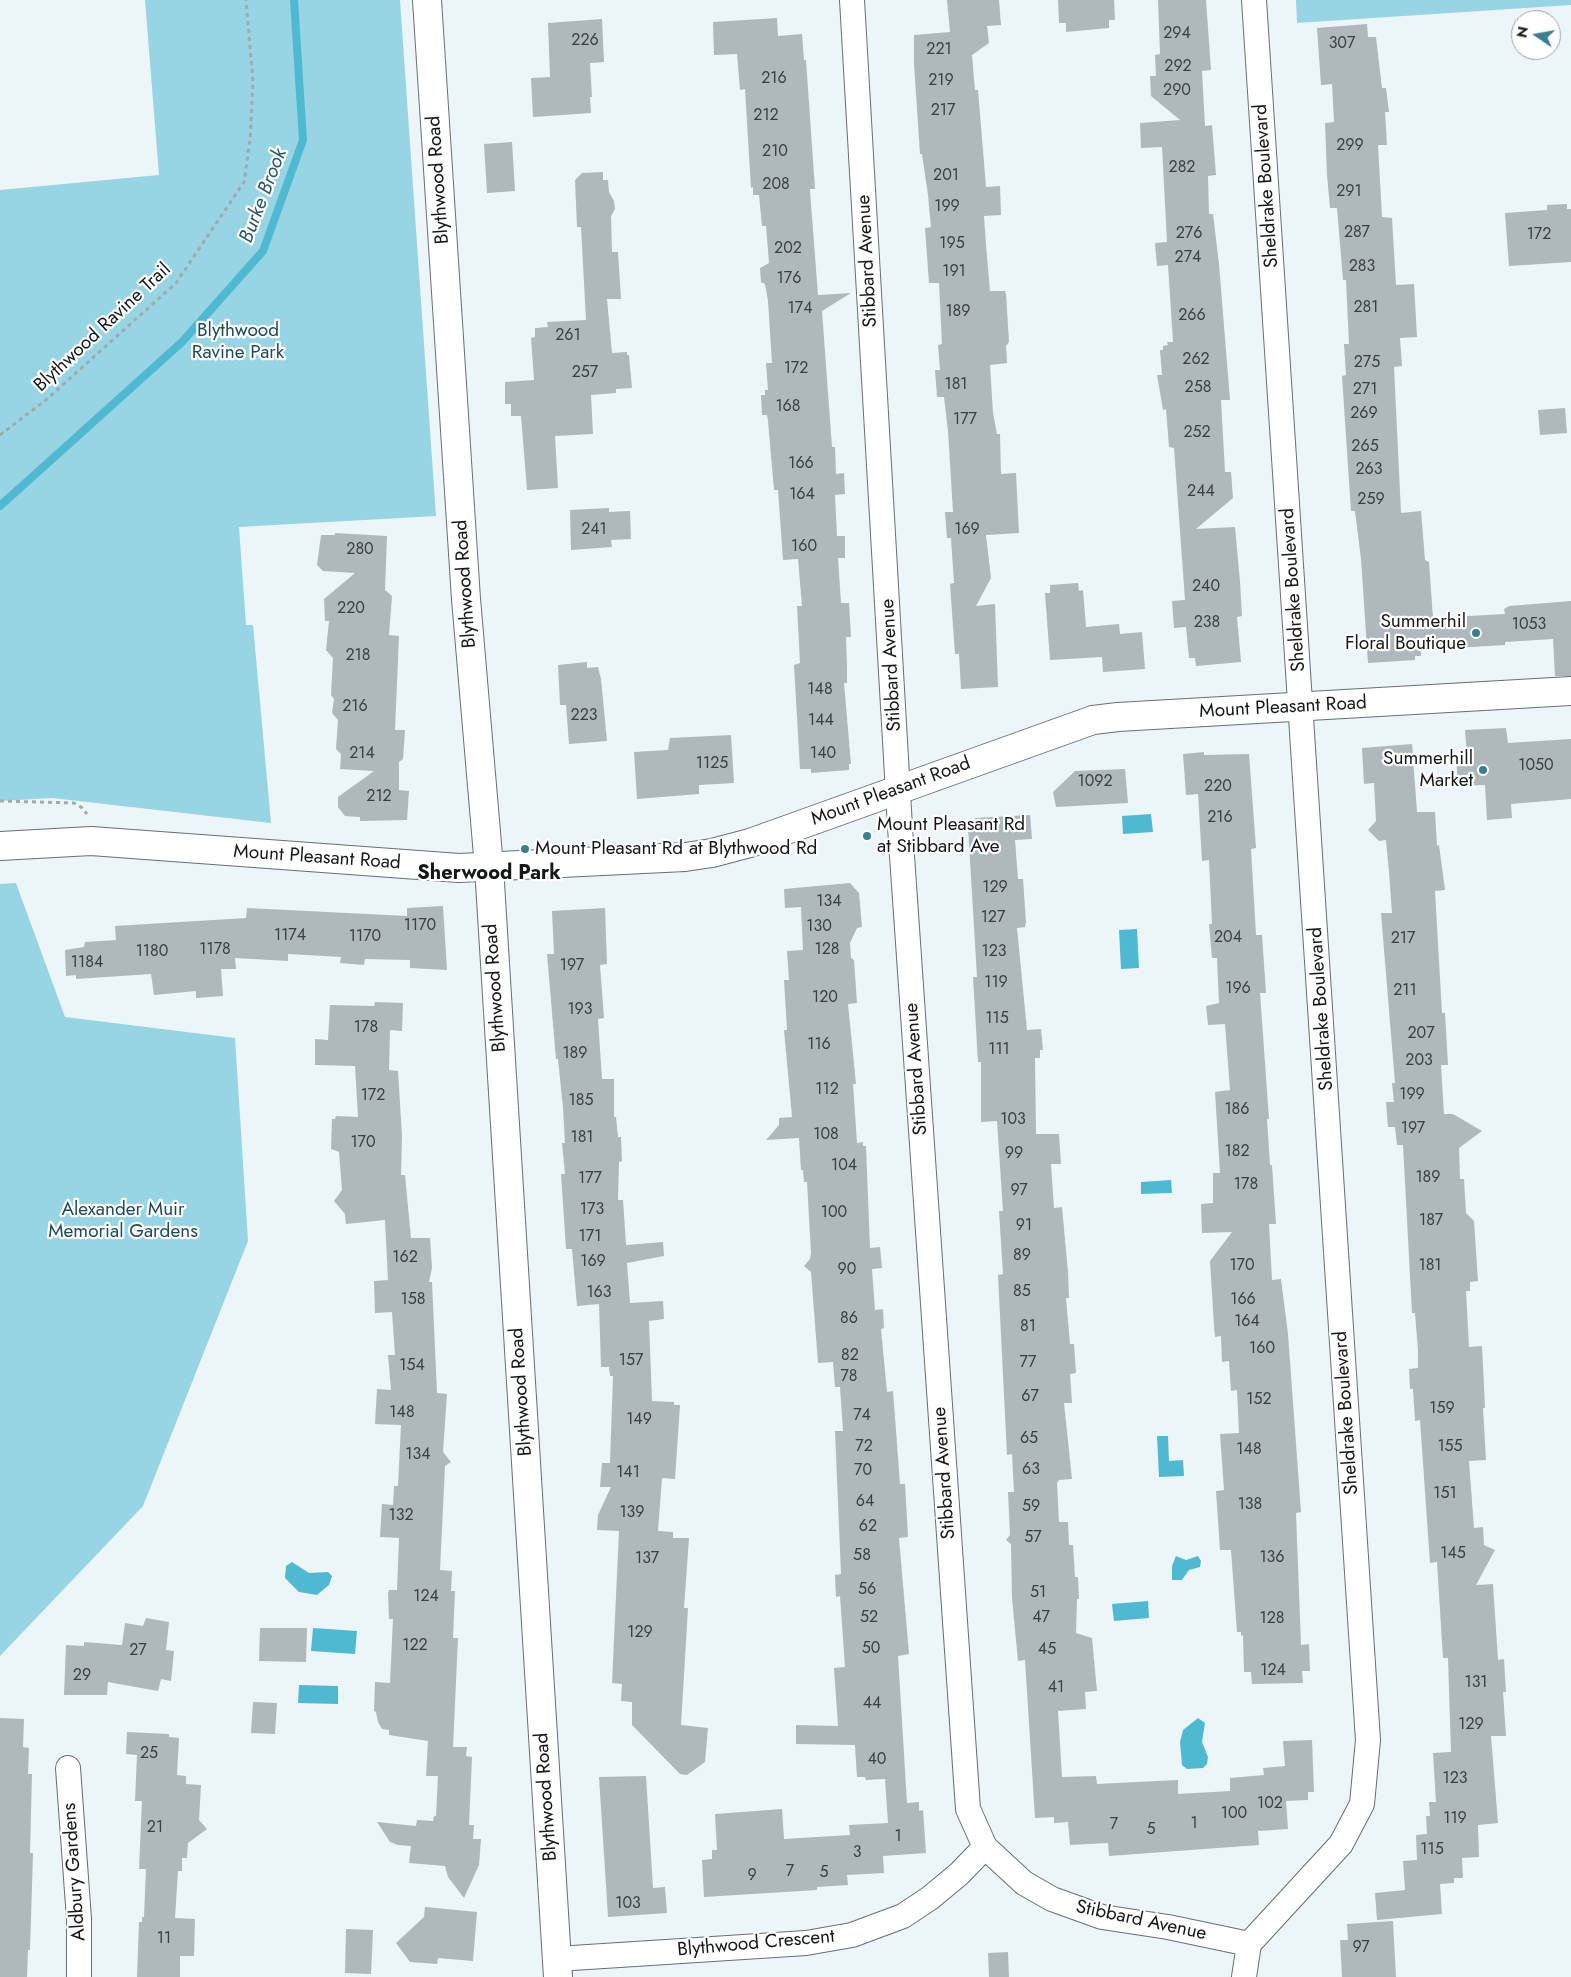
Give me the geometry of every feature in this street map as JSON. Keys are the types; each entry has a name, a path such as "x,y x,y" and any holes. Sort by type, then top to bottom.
{"street":[{"name":"Blythwood Road","path":"427,0 466,599 489,867 558,1968"},
{"name":"Stibbard Avenue","path":"852,0 898,788 968,1809 986,1847 1024,1883 1052,1900 1076,1910 1132,1923 1168,1927 1249,1944"},
{"name":"Sheldrake Boulevard","path":"1249,1944 1341,1844 1362,1804 1368,1740 1302,707 1254,0"},
{"name":"Mount Pleasant Road","path":"0,846 91,841 459,868 685,857 750,844 898,788 1092,720 1571,691"},
{"name":"Aldbury Gardens","path":"68,1768 79,1920 79,1977"},
{"name":"Blythwood Crescent","path":"558,1968 806,1943 852,1935 903,1916 930,1898 959,1874 986,1847"},
{"path":"1244,1977 1249,1944"}],"path":[{"name":"Blythwood Ravine Trail","path":"0,436 47,399 176,283 244,182 250,140 253,82 246,0"},
{"path":"0,801 74,803 81,806 87,814"}],"green space":[{"name":"Blythwood Ravine Park","path":"145,0 400,0 436,516 239,527 246,625 253,625 271,823 52,798 0,801 0,190 159,175"},
{"path":"1296,0 1571,0 1571,5 1297,23"},
{"name":"Alexander Muir Memorial Gardens","path":"16,883 65,1017 235,1038 248,1241 143,1506 0,1656 0,884"}],"shaded area":[{"path":"1151,814 1153,832 1123,834 1122,816"},
{"path":"1137,929 1139,968 1121,969 1119,930"},
{"path":"1171,1180 1172,1193 1141,1194 1141,1182"},
{"path":"1157,1436 1168,1436 1169,1461 1183,1460 1184,1476 1159,1477"},
{"path":"1176,1556 1186,1560 1198,1556 1201,1561 1200,1567 1189,1570 1182,1580 1172,1580 1172,1566"},
{"path":"292,1562 309,1573 328,1572 332,1576 329,1585 317,1595 299,1592 285,1578 286,1566"},
{"path":"1148,1601 1149,1618 1114,1621 1112,1604"},
{"path":"313,1628 357,1631 355,1654 311,1651"},
{"path":"299,1685 338,1686 338,1704 298,1703"},
{"path":"1198,1718 1205,1723 1202,1742 1208,1757 1207,1764 1203,1768 1187,1769 1182,1765 1180,1742 1183,1730"}],"building":[{"path":"947,0 999,0 1001,25 987,26 989,43 972,55 975,90 978,90 986,187 1000,186 1001,215 984,216 990,291 1005,291 1009,342 1006,346 1007,363 990,365 993,413 997,434 1000,434 1001,474 1016,473 1019,533 986,535 991,578 976,606 995,604 998,687 961,689 959,654 955,654 950,584 954,583 951,538 947,538 945,512 953,512 948,431 944,397 937,397 935,370 940,370 938,345 942,344 939,283 929,283 925,228 931,227 922,154 920,154 914,64 914,35 950,32"},
{"path":"1058,0 1114,0 1115,20 1109,20 1109,28 1066,32 1066,23 1059,23"},
{"path":"1158,0 1206,0 1211,70 1202,71 1205,126 1212,125 1216,175 1208,176 1209,214 1213,214 1219,264 1230,400 1221,400 1225,472 1231,472 1233,498 1196,529 1235,527 1242,616 1237,617 1241,662 1196,666 1195,658 1189,658 1186,627 1174,628 1172,601 1185,600 1174,448 1169,447 1166,409 1163,410 1157,375 1162,375 1160,350 1163,350 1163,346 1168,345 1167,342 1173,342 1168,265 1157,266 1155,243 1167,242 1162,147 1141,148 1140,123 1180,120 1151,96 1150,76 1156,76 1155,55 1160,54"},
{"path":"777,18 778,36 802,34 804,60 806,60 815,189 810,189 810,191 818,295 851,293 822,311 832,447 835,447 836,474 844,473 845,494 835,495 837,536 845,536 845,558 838,558 841,603 849,603 851,637 846,637 847,683 844,683 851,764 849,764 849,770 811,773 811,769 800,769 794,665 800,663 797,606 802,606 798,559 783,560 778,490 774,490 767,415 762,415 761,395 765,395 765,390 768,390 766,363 772,363 768,301 765,284 761,282 760,268 769,263 766,226 762,226 759,195 753,195 753,187 751,188 745,89 740,90 737,54 714,55 713,22"},
{"path":"602,19 604,62 590,63 591,113 533,117 531,78 550,77 548,23"},
{"path":"1367,24 1368,37 1376,37 1382,88 1386,88 1389,112 1385,112 1387,145 1378,145 1382,217 1392,218 1396,285 1414,284 1417,337 1400,338 1402,366 1394,367 1401,513 1421,511 1425,560 1429,562 1433,618 1505,614 1504,609 1509,606 1571,601 1571,676 1555,676 1553,639 1505,642 1505,645 1421,650 1421,656 1415,656 1415,660 1368,663 1361,559 1355,511 1351,511 1342,376 1346,375 1344,344 1349,344 1346,280 1343,280 1337,208 1330,208 1327,175 1325,123 1334,122 1332,84 1321,85 1317,28"},
{"path":"512,142 515,191 487,193 484,144"},
{"path":"603,172 603,180 608,180 609,192 614,201 615,209 611,216 612,252 618,252 621,299 607,299 612,353 627,352 627,355 629,355 632,388 616,389 616,393 591,395 593,434 555,436 558,488 527,490 521,416 511,416 511,404 505,404 505,382 534,380 531,338 535,337 535,328 548,327 547,322 586,320 581,227 577,227 575,180 582,173"},
{"path":"1567,204 1567,209 1571,209 1571,262 1509,266 1505,213 1547,210 1547,205"},
{"path":"1565,408 1567,433 1540,435 1538,410"},
{"path":"609,508 609,512 630,511 631,539 611,540 612,547 571,550 570,510"},
{"path":"335,533 387,536 385,590 392,596 389,635 399,636 395,730 405,730 403,759 399,762 399,790 409,791 407,820 360,821 360,817 345,816 338,807 338,797 374,771 340,769 341,754 336,749 338,720 332,713 334,699 331,695 333,658 326,650 329,621 325,621 324,599 355,573 323,571 317,565 321,535 335,535"},
{"path":"1078,583 1079,591 1083,590 1086,627 1119,624 1120,634 1142,632 1145,669 1103,672 1102,657 1050,660 1045,593 1050,593 1050,585"},
{"path":"587,662 587,668 598,667 601,679 607,741 569,744 566,705 560,705 558,665"},
{"path":"1506,728 1508,743 1571,739 1571,799 1511,804 1512,818 1487,820 1485,785 1458,786 1456,756 1467,756 1465,730"},
{"path":"731,735 734,783 699,785 699,794 637,799 634,752 668,750 670,738"},
{"path":"1412,744 1417,812 1435,812 1437,846 1439,845 1445,890 1435,891 1442,1013 1445,1013 1448,1065 1441,1065 1444,1114 1453,1114 1482,1131 1459,1148 1460,1179 1464,1179 1466,1213 1474,1221 1478,1281 1470,1282 1470,1291 1466,1291 1469,1347 1482,1346 1485,1408 1483,1408 1486,1460 1469,1461 1474,1528 1483,1527 1484,1545 1495,1550 1476,1585 1493,1584 1498,1660 1504,1659 1506,1692 1503,1692 1506,1736 1491,1736 1498,1823 1478,1825 1479,1857 1462,1858 1463,1878 1454,1878 1454,1883 1440,1884 1442,1914 1377,1920 1375,1893 1405,1890 1403,1861 1417,1860 1416,1835 1427,1834 1426,1816 1430,1816 1429,1802 1436,1802 1433,1753 1451,1752 1448,1658 1443,1658 1437,1562 1430,1563 1420,1420 1415,1421 1413,1389 1410,1389 1409,1369 1418,1368 1418,1350 1415,1313 1412,1313 1403,1145 1397,1145 1395,1127 1388,1127 1386,1102 1394,1102 1392,1083 1395,1083 1381,913 1392,913 1389,872 1386,840 1379,841 1368,830 1376,821 1374,783 1364,784 1362,748"},
{"path":"1204,752 1204,755 1249,754 1256,848 1251,849 1256,935 1262,935 1266,993 1260,993 1269,1119 1267,1119 1270,1165 1272,1165 1276,1224 1269,1224 1272,1280 1281,1279 1288,1334 1301,1512 1296,1513 1301,1645 1309,1644 1310,1671 1302,1671 1303,1683 1252,1684 1251,1672 1244,1672 1243,1635 1241,1636 1241,1632 1237,1632 1231,1550 1220,1550 1216,1491 1224,1490 1220,1434 1239,1433 1237,1390 1231,1391 1229,1361 1222,1362 1221,1336 1215,1337 1210,1261 1232,1232 1202,1233 1201,1204 1213,1203 1213,1173 1220,1173 1215,1092 1230,1090 1225,1024 1208,1025 1206,1006 1219,1003 1217,958 1212,958 1209,924 1212,924 1209,860 1202,861 1198,794 1186,795 1183,754"},
{"path":"1125,769 1128,803 1056,807 1053,792 1075,771"},
{"path":"1030,815 1032,839 1015,840 1018,879 1023,879 1026,922 1025,927 1017,928 1027,1030 1041,1029 1043,1050 1040,1050 1040,1058 1035,1058 1036,1134 1059,1134 1061,1164 1051,1164 1054,1208 1062,1207 1068,1272 1069,1298 1066,1298 1070,1344 1074,1344 1076,1373 1070,1374 1072,1403 1064,1403 1072,1479 1059,1480 1057,1483 1059,1522 1068,1522 1069,1545 1073,1545 1075,1577 1078,1577 1079,1599 1077,1599 1076,1633 1092,1638 1097,1691 1085,1692 1086,1709 1058,1711 1062,1777 1096,1776 1097,1784 1178,1780 1178,1794 1230,1791 1230,1778 1264,1775 1263,1768 1285,1766 1283,1741 1312,1740 1314,1792 1308,1792 1308,1800 1286,1801 1288,1829 1258,1831 1259,1845 1109,1856 1108,1843 1070,1845 1068,1822 1054,1823 1054,1817 1035,1818 1025,1660 1018,1661 1012,1598 1011,1544 1006,1540 1010,1535 1008,1492 1014,1492 1012,1454 1007,1455 998,1275 1003,1274 999,1211 1003,1211 997,1121 981,1122 981,1062 978,1062 973,977 977,977 968,827 976,826 975,818"},
{"path":"850,883 859,893 862,927 857,928 850,943 851,958 854,960 857,1003 848,1004 856,1084 853,1084 857,1143 863,1142 863,1146 866,1146 870,1248 880,1247 882,1268 872,1269 875,1310 883,1309 884,1328 881,1329 887,1392 893,1391 900,1484 905,1484 908,1537 899,1538 909,1654 898,1656 907,1803 919,1802 919,1811 923,1810 926,1853 883,1856 884,1873 847,1875 848,1885 817,1887 817,1890 704,1897 702,1860 712,1859 712,1850 717,1850 715,1814 782,1809 784,1839 850,1835 849,1825 888,1823 885,1779 866,1780 865,1777 857,1777 855,1745 796,1744 796,1725 838,1726 834,1668 845,1667 840,1596 836,1597 835,1575 841,1574 835,1431 843,1431 840,1387 835,1387 833,1362 818,1363 811,1272 804,1266 810,1259 811,1253 807,1182 804,1182 803,1170 801,1170 799,1138 766,1140 779,1125 779,1118 792,1117 784,1030 787,1030 784,980 789,980 787,951 803,950 801,907 785,908 784,889"},
{"path":"443,906 447,970 410,968 410,960 365,959 364,965 340,963 341,957 288,954 288,961 235,958 236,969 221,969 223,996 196,998 196,991 154,995 151,974 76,979 76,975 66,976 65,950 84,947 85,942 116,940 115,926 246,918 247,908 407,916 407,908"},
{"path":"605,908 607,964 600,965 604,1018 598,1019 602,1079 614,1079 614,1117 616,1117 618,1137 621,1137 622,1161 619,1162 618,1200 623,1200 626,1245 663,1242 664,1256 627,1263 630,1303 663,1301 664,1319 649,1321 652,1401 674,1402 674,1405 680,1405 675,1479 662,1478 658,1531 673,1532 673,1538 689,1538 684,1608 688,1608 681,1725 708,1728 705,1762 687,1775 680,1774 632,1725 632,1702 621,1701 622,1684 612,1683 619,1531 597,1530 598,1515 611,1487 600,1487 602,1463 610,1463 613,1376 610,1376 609,1367 601,1367 599,1304 577,1306 572,1249 566,1249 561,1174 565,1174 562,1143 565,1143 563,1108 558,1059 556,1059 547,954 554,954 552,911"},
{"path":"375,1002 403,1003 402,1031 390,1030 389,1070 398,1071 402,1136 401,1175 405,1175 411,1238 430,1238 432,1268 429,1282 432,1282 437,1393 447,1394 443,1452 451,1462 445,1466 440,1570 452,1571 451,1591 455,1591 453,1638 458,1638 453,1747 467,1747 466,1756 472,1757 469,1825 474,1825 473,1839 481,1839 479,1865 464,1898 448,1877 445,1866 409,1863 411,1846 390,1842 377,1822 416,1826 417,1820 433,1821 434,1816 436,1816 438,1776 426,1776 428,1741 389,1735 389,1730 382,1729 374,1711 375,1682 390,1683 393,1619 389,1619 388,1593 389,1590 397,1590 399,1538 380,1537 382,1504 393,1505 394,1486 398,1486 401,1425 375,1424 377,1389 391,1390 388,1355 395,1355 392,1312 375,1313 374,1281 388,1280 385,1220 346,1224 345,1214 334,1201 342,1190 339,1152 331,1149 332,1119 335,1119 336,1116 358,1117 355,1066 315,1065 315,1039 328,1040 330,1005 374,1006"},
{"path":"146,1618 169,1622 166,1650 174,1651 171,1681 161,1679 158,1691 108,1682 107,1695 64,1695 66,1645 84,1646 84,1642 122,1645 125,1623 143,1626"},
{"path":"260,1628 307,1628 306,1662 259,1661"},
{"path":"253,1702 277,1703 275,1734 251,1733"},
{"path":"0,1718 24,1719 23,1747 29,1748 28,1774 32,1774 30,1853 33,1853 30,1950 28,1950 27,1977 0,1977"},
{"path":"127,1732 169,1734 169,1737 179,1738 177,1775 186,1776 186,1784 201,1785 199,1820 207,1829 188,1843 187,1858 182,1858 182,1871 178,1871 175,1918 195,1919 194,1956 180,1956 180,1977 137,1977 139,1922 142,1922 142,1917 144,1917 146,1869 139,1869 142,1801 135,1801 137,1755 126,1754"},
{"path":"646,1776 653,1888 665,1887 667,1913 608,1917 599,1777"},
{"path":"425,1907 477,1912 473,1961 438,1958 437,1964 410,1962 396,1943 424,1917"},
{"path":"1393,1921 1396,1977 1342,1977 1340,1940 1348,1940 1347,1924"},
{"path":"346,1929 373,1930 371,1974 345,1973"},
{"path":"1008,1952 1009,1977 989,1977 988,1953"}],"waterway":[{"name":"Burke Brook","path":"0,506 182,342 263,251 303,140 294,0"}],"place":[{"name":"Summerhil Floral Boutique","path":"1476,633"},
{"name":"Summerhill Market","path":"1483,770"},
{"name":"Mount Pleasant Rd at Stibbard Ave","path":"867,836"},
{"name":"Mount Pleasant Rd at Blythwood Rd","path":"525,849"}],"district":[{"name":"Sherwood Park","path":"489,874"}]}
